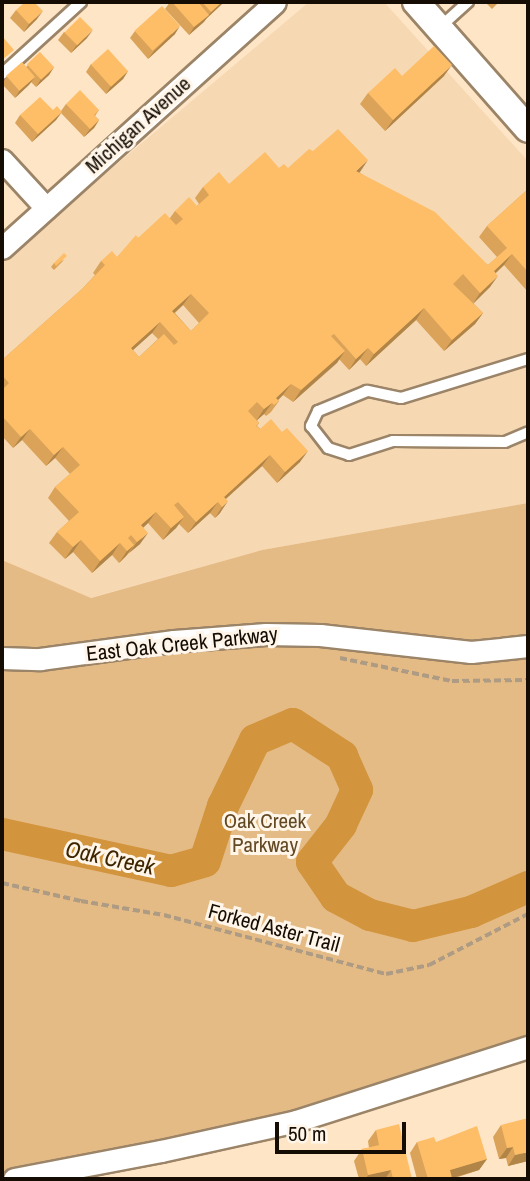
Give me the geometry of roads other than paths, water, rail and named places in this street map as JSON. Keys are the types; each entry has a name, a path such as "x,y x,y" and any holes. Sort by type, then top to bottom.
{"street":[{"name":"Michigan Avenue","path":"2,248 275,2"},
{"path":"416,2 528,129"},
{"path":"2,160 46,208"},
{"name":"East Oak Creek Parkway","path":"2,658 40,659 174,641 266,634 320,635 471,652 528,646"},
{"path":"13,1179 162,1152 296,1121 359,1104 528,1048"}],"lane":[{"path":"2,74 81,2"},
{"path":"439,28 468,2"},
{"path":"528,359 401,398 367,391 318,411 311,426 327,448 349,455 393,441 505,442 528,432"}],"waterway":[{"name":"Oak Creek","path":"2,834 171,871 205,861 223,806 255,740 293,724 342,756 357,790 341,825 312,862 336,897 370,915 413,926 471,912 528,887"}],"park label":[{"name":"Oak Creek Parkway","path":"265,833"}]}
